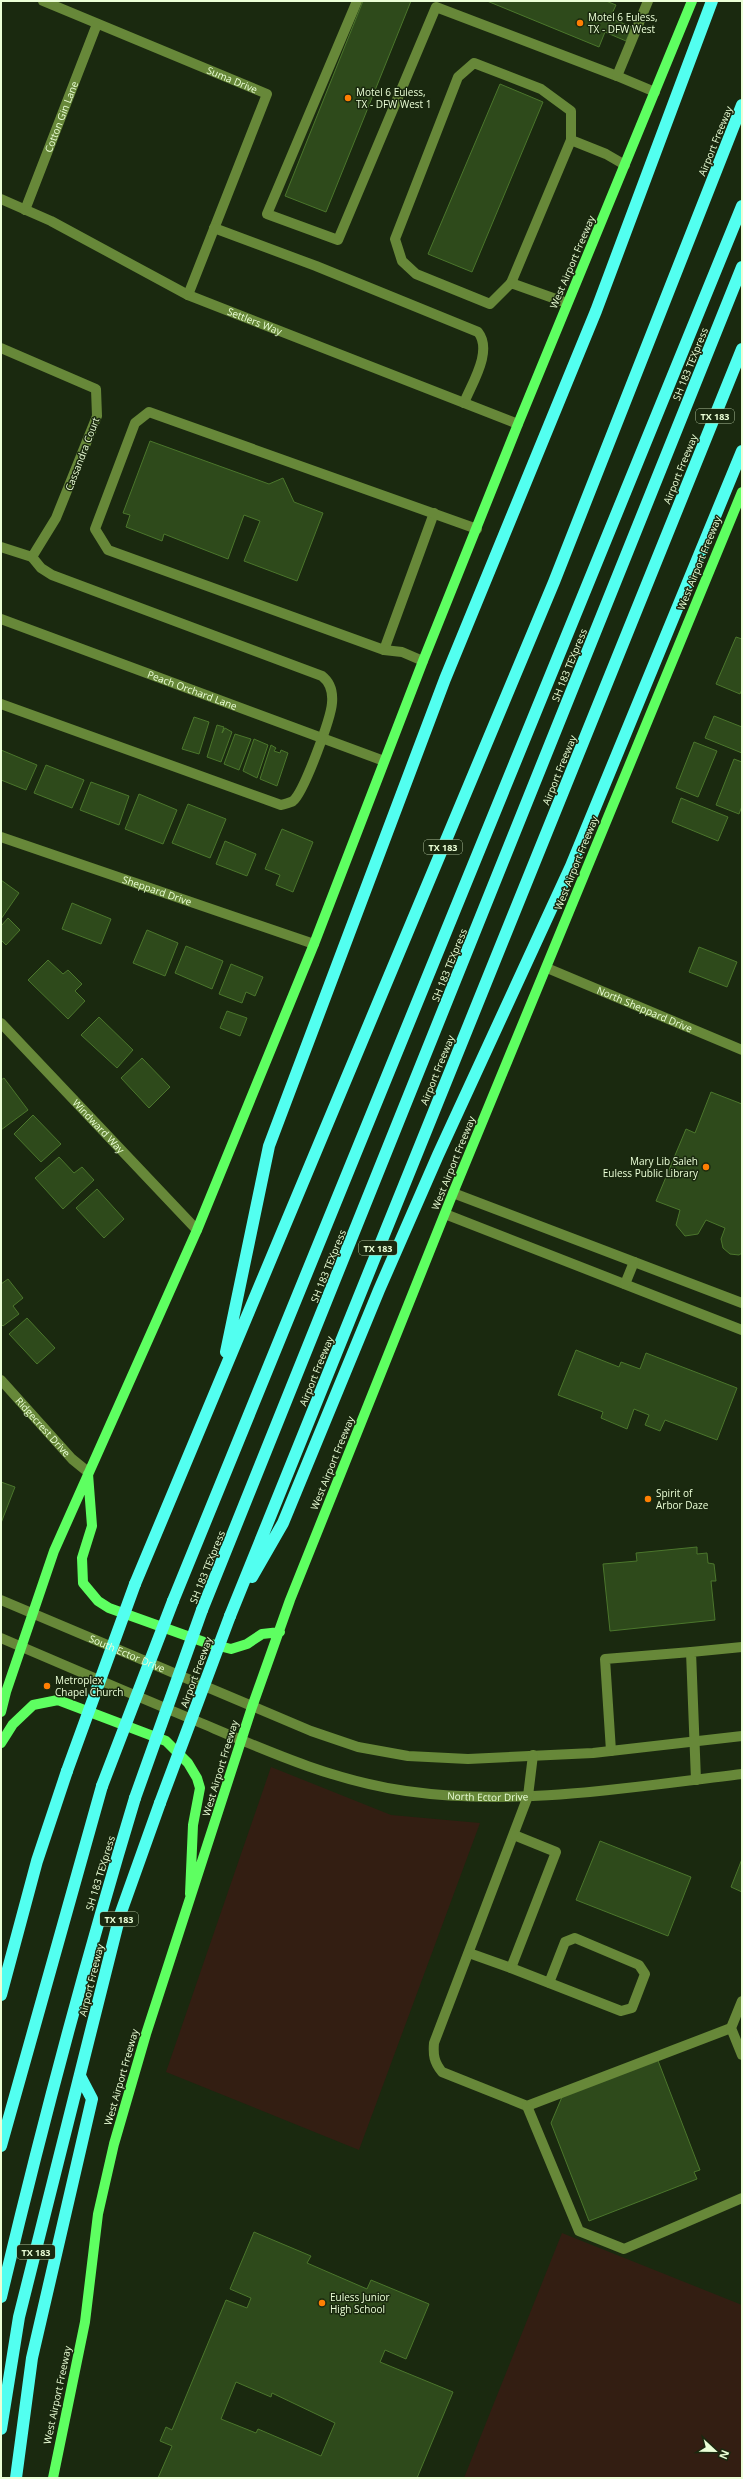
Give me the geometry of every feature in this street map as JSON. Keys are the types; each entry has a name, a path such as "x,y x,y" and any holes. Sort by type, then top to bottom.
{"highway":[{"path":"220,1381 269,1146 445,679 596,311 712,1"},
{"name":"Airport Freeway","path":"1,1995 37,1861 67,1771 136,1584 551,589 742,106"},
{"name":"SH 183 TEXpress","path":"1,2146 102,1786 173,1601 742,206"},
{"name":"SH 183 TEXpress","path":"1,2296 34,2157 90,1949 135,1798 202,1610 742,266"},
{"name":"Airport Freeway","path":"1,2429 19,2317 120,1915 230,1616 742,349"},
{"path":"230,1616 283,1523 379,1290 438,1155 571,866 742,451"},
{"path":"1,1964 37,1861"},
{"path":"16,2478 32,2358 92,2099 80,2076"}],"main road":[{"name":"West Airport Freeway","path":"1,1712 32,1613 54,1551 197,1230 314,944 423,661 518,424 692,1"},
{"name":"West Airport Freeway","path":"53,2478 85,2322 98,2214 114,2144 146,2034 190,1906 252,1707 280,1632 290,1600 453,1193 742,492"},
{"path":"88,1472 92,1526 82,1558 83,1583 98,1601 109,1608 204,1642 231,1649 247,1644 262,1634 280,1632"},
{"path":"1,1743 13,1724 33,1705 58,1700 166,1741 188,1763 197,1778 200,1788 193,1825 190,1906"}],"street":[{"name":"Suma Drive","path":"43,1 267,94 188,295"},
{"path":"357,1 267,214 338,240 436,7 655,92"},
{"path":"617,76 648,1"},
{"name":"Cotton Gin Lane","path":"25,210 97,24"},
{"path":"474,63 541,89 571,110 571,140 511,283 490,304 416,274 402,261 395,239 458,77 474,63"},
{"path":"571,140 606,154 625,165"},
{"name":"Settlers Way","path":"1,199 188,295 518,424"},
{"path":"214,228 316,266 471,328 483,339 484,353 464,403"},
{"path":"511,283 567,303"},
{"name":"Cassandra Court","path":"1,348 96,389 98,416 56,518 32,557"},
{"path":"423,661 402,652 384,650 108,550 95,529 129,437 135,423 149,412 477,529"},
{"path":"384,650 434,513"},
{"path":"1,547 32,557 41,568 52,575 322,676 327,680 332,688 332,704 322,738 302,788 292,801 281,804 1,704"},
{"name":"Peach Orchard Lane","path":"1,619 384,761"},
{"name":"Sheppard Drive","path":"1,838 314,944"},
{"name":"North Sheppard Drive","path":"547,968 742,1050"},
{"name":"Windward Way","path":"1,1023 197,1230"},
{"path":"453,1193 742,1303"},
{"path":"445,1214 742,1330"},
{"path":"625,1284 634,1262"},
{"name":"Ridgecrest Drive","path":"1,1380 72,1459 88,1472"},
{"name":"South Ector Drive","path":"1,1600 252,1707"},
{"path":"1,1638 241,1740"},
{"path":"611,1751 605,1659 742,1647"},
{"path":"691,1652 696,1741 696,1780"},
{"path":"252,1707 311,1731 358,1747 408,1756 468,1759 611,1751 742,1736"},
{"name":"North Ector Drive","path":"241,1740 282,1757 339,1776 380,1787 428,1794 506,1798 580,1793 742,1774"},
{"path":"533,1755 528,1796 434,2043 433,2053 436,2065 442,2072 527,2106 731,2028"},
{"path":"511,1968 556,1852 514,1835"},
{"path":"469,1953 621,2011 632,2008 645,1974 640,1965 575,1938 565,1942 549,1983"},
{"path":"742,2001 731,2028 742,2055"},
{"path":"527,2106 579,2232 624,2249 742,2198"}],"shaded area":[{"path":"271,1767 391,1815 480,1823 359,2150 166,2072"},
{"path":"562,2233 742,2305 742,2478 464,2478"}],"building":[{"name":"Motel 6 Euless, TX - DFW West 1","path":"363,1 411,1 326,212 285,196"},
{"name":"Motel 6 Euless, TX - DFW West","path":"487,1 606,1 616,5 610,18 632,27 626,41 605,32 599,47"},
{"path":"500,84 543,102 472,272 428,254"},
{"path":"150,441 269,484 283,478 294,502 323,513 297,581 244,561 260,521 244,515 228,559 164,534 162,541 126,527 130,515 123,513"},
{"path":"736,637 742,639 742,689 740,694 716,684"},
{"path":"714,716 742,727 742,753 705,738"},
{"path":"194,717 209,722 199,754 182,749"},
{"path":"217,725 224,727 222,733 225,728 232,732 221,762 207,757"},
{"path":"235,734 251,739 239,770 224,764"},
{"path":"254,739 268,745 257,778 243,771"},
{"path":"694,742 717,751 698,797 676,788"},
{"path":"271,745 276,748 274,751 280,753 281,750 288,753 277,786 260,779"},
{"path":"1,750 37,765 26,790 1,780"},
{"path":"734,759 742,762 742,806 739,814 716,805"},
{"path":"46,765 84,780 72,808 34,793"},
{"path":"91,782 129,796 119,825 80,810"},
{"path":"139,794 177,810 163,844 125,829"},
{"path":"681,798 728,817 718,841 672,822"},
{"path":"188,804 226,819 210,858 172,843"},
{"path":"282,829 313,842 293,892 276,885 280,875 265,869"},
{"path":"225,841 256,854 247,876 216,864"},
{"path":"1,880 19,893 1,919"},
{"path":"72,903 111,919 101,944 62,929"},
{"path":"8,918 20,930 6,945 1,940 1,926"},
{"path":"147,930 178,943 165,976 133,963"},
{"path":"186,946 223,961 212,989 175,973"},
{"path":"699,947 737,962 727,987 689,972"},
{"path":"48,960 63,974 68,970 82,984 75,991 85,1001 68,1019 28,980"},
{"path":"231,964 263,977 255,996 246,992 242,1003 219,994"},
{"path":"227,1011 247,1018 240,1036 220,1028"},
{"path":"99,1017 133,1050 117,1068 81,1035"},
{"path":"142,1058 170,1087 149,1108 121,1078"},
{"path":"4,1078 28,1110 1,1130 1,1080"},
{"name":"Mary Lib Saleh Euless Public Library","path":"711,1092 742,1104 742,1253 739,1255 730,1254 723,1248 721,1239 725,1228 706,1220 698,1234 685,1236 676,1225 680,1210 656,1201 686,1129 695,1133"},
{"path":"33,1115 61,1144 41,1162 14,1134"},
{"path":"59,1157 74,1173 82,1167 94,1180 63,1209 35,1178"},
{"path":"97,1189 124,1219 104,1238 76,1208"},
{"path":"8,1279 23,1298 13,1306 19,1314 3,1326 1,1324 1,1284"},
{"path":"27,1318 55,1348 37,1364 9,1334"},
{"path":"576,1350 619,1367 621,1362 640,1369 646,1353 737,1388 717,1440 665,1420 660,1431 645,1425 649,1415 634,1409 627,1429 601,1418 603,1412 558,1395"},
{"path":"1,1482 15,1487 1,1523"},
{"path":"697,1547 697,1554 707,1553 708,1563 714,1564 716,1581 711,1581 715,1620 610,1631 603,1564 637,1561 636,1553"},
{"path":"600,1841 691,1877 668,1936 576,1900"},
{"path":"742,1859 742,1892 731,1887"},
{"path":"657,2058 700,2170 694,2172 697,2179 589,2221 551,2123 562,2097"},
{"path":"254,2232 311,2256 307,2263 367,2289 371,2280 429,2304 406,2359 385,2350 380,2362 453,2392 417,2478 158,2478 172,2446 160,2441 166,2427 172,2430 226,2300 247,2308 251,2298 230,2289","holes":["236,2382 271,2397 272,2393 335,2423 321,2456 258,2429 256,2433 221,2419"]}],"place":[{"name":"Motel 6 Euless, TX - DFW West","path":"580,23"},
{"name":"Motel 6 Euless, TX - DFW West 1","path":"348,98"},
{"name":"Mary Lib Saleh Euless Public Library","path":"706,1167"},
{"name":"Spirit of Arbor Daze","path":"648,1499"},
{"name":"Metroplex Chapel Church","path":"47,1686"},
{"name":"Euless Junior High School","path":"322,2303"}]}
